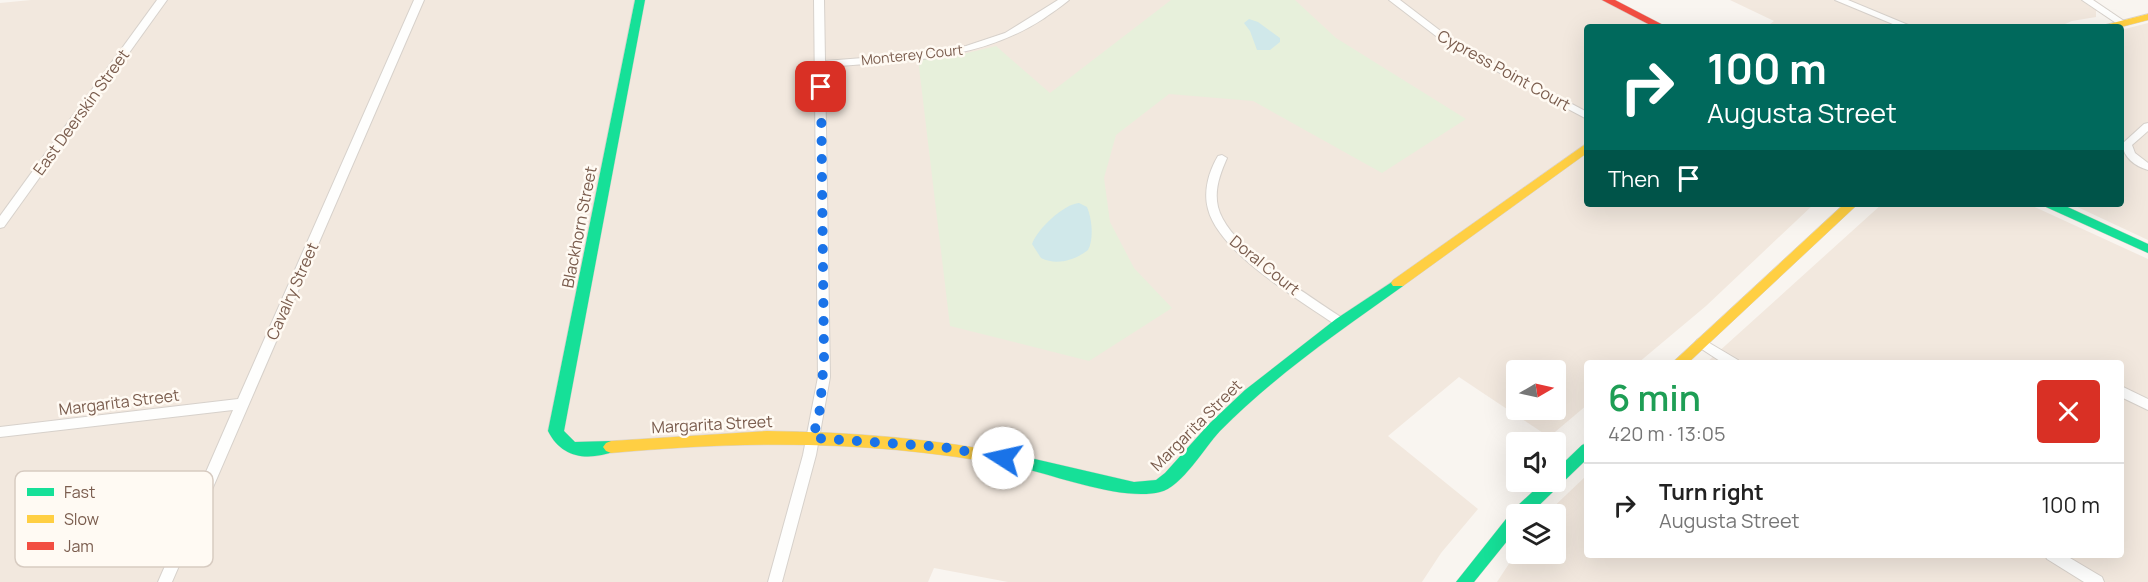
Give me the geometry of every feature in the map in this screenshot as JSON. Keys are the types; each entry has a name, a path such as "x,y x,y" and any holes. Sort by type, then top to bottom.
{"street":[{"name":"East Deerskin Street","path":"0,224 162,0"},
{"name":"Cavalry Street","path":"213,471 419,0"},
{"name":"Blackhorn Street","path":"577,450 569,448 559,440 556,431 640,0"},
{"path":"776,582 813,438 824,377 819,0"},
{"name":"Monterey Court","path":"820,64 928,55 973,48 1016,32 1064,0"},
{"name":"Cypress Point Court","path":"1394,0 1452,44 1584,114"},
{"path":"1607,0 1656,24"},
{"path":"1840,0 1900,24"},
{"path":"2087,0 2115,24"},
{"path":"2120,24 2148,17"},
{"path":"2148,126 2138,132 2127,144 2127,150 2131,156 2148,167"},
{"name":"Margarita Street","path":"577,450 745,436 813,438 942,447 1003,458 1134,489 1159,486 1171,478 1214,428 1250,394 1341,323 1584,149"},
{"name":"Doral Court","path":"1222,158 1213,176 1211,195 1215,214 1221,227 1234,242 1261,265 1341,323"},
{"path":"1682,360 1849,207"},
{"path":"2057,207 2148,249"},
{"path":"1701,343 1728,360"},
{"path":"2124,393 2148,405"},
{"name":"Margarita Street","path":"0,432 242,404"},
{"path":"1566,469 1584,452"},
{"path":"1530,504 1543,492"},
{"path":"1464,582 1506,531"},
{"path":"2057,558 2097,582"},
{"name":"Cavalry Street","path":"165,582 171,567"}],"shaded area":[{"path":"31,0 1602,0 1650,24 1584,24 1584,207 1811,207 1706,306 1642,360 1584,360 1584,408 1555,432 1542,432 1524,420 1566,420 1566,360 1506,360 1506,408 1459,377 1388,436 1478,509 1441,553 1422,582 1008,582 934,568 928,582 0,582 0,3"},
{"path":"1730,0 2081,0 2096,10 2096,17 2065,24 1770,24 1774,21"},
{"path":"2148,23 2148,240 2077,207 2124,207 2124,29"},
{"path":"1879,207 2035,207 2148,259 2148,582 1497,582 1509,564 1566,564 1566,504 1557,504 1584,478 1584,558 2124,558 2124,360 1709,360"}],"green space":[{"path":"1171,0 1295,0 1336,38 1466,119 1382,173 1253,101 1169,94 1116,135 1104,178 1110,222 1134,268 1172,308 1089,361 950,326 918,59 963,54 996,46 1050,93"}],"water":[{"path":"1249,19 1258,22 1280,38 1280,42 1270,50 1257,50 1250,31 1244,23"},
{"path":"1079,203 1087,207 1090,217 1092,235 1088,250 1066,261 1053,262 1041,258 1032,244 1039,231 1059,212"}],"traffic: fast":[{"path":"611,447 572,448 560,439 556,431 640,0"},
{"path":"2057,207 2148,249"},
{"path":"1026,463 1134,489 1159,486 1171,478 1214,428 1250,394 1341,323 1398,283"},
{"path":"1566,470 1584,452"},
{"path":"1530,504 1543,492"},
{"path":"1464,582 1506,531"}],"traffic: slow":[{"path":"2121,24 2148,17"},
{"path":"1398,283 1584,149"},
{"path":"1682,360 1849,207"},
{"path":"611,447 767,437 871,440 923,445 1026,463"}],"traffic: jam":[{"path":"1607,0 1656,24"}],"route":[{"path":"821,87 824,377 813,438 942,447 1003,458"}]}
